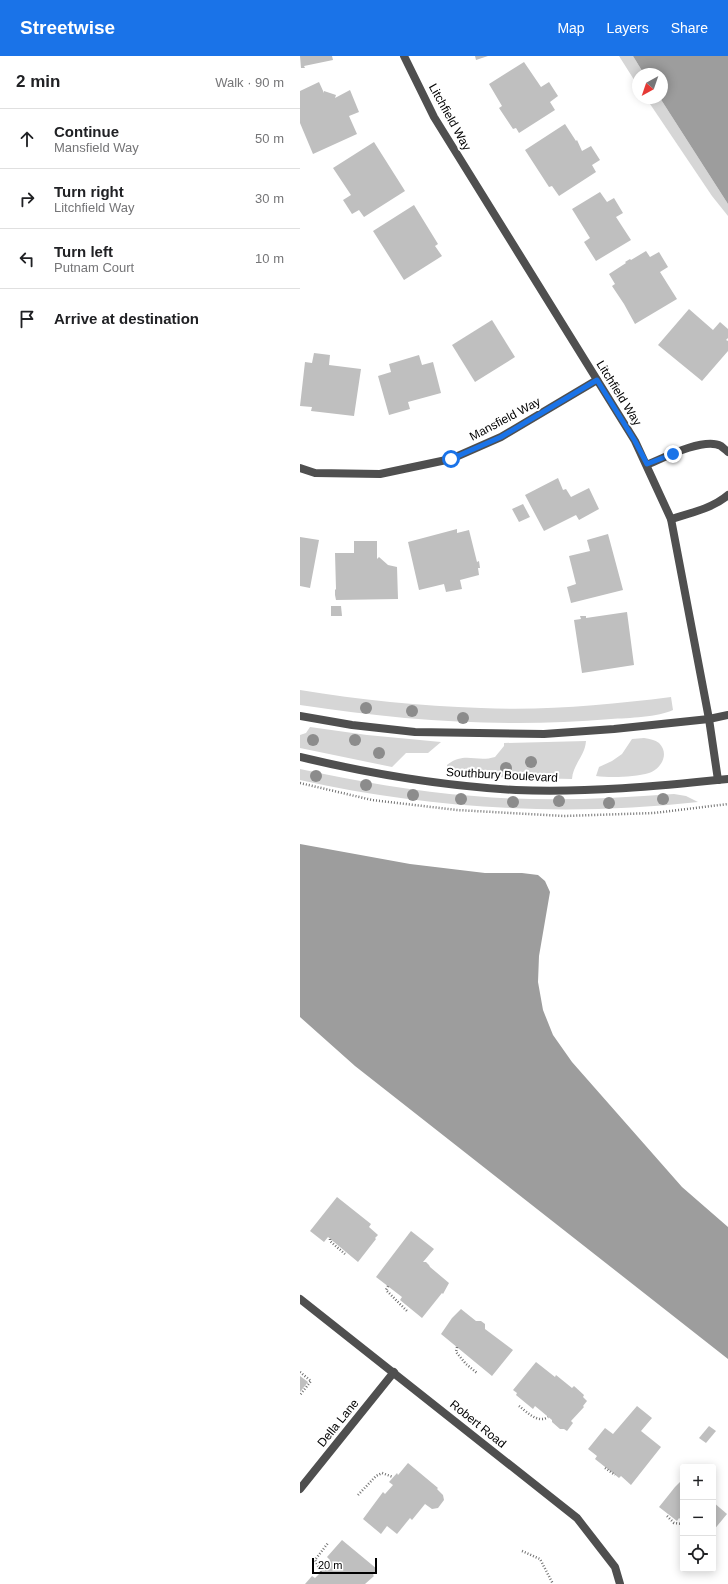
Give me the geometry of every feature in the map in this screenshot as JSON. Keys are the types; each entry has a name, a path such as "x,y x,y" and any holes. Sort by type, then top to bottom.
{"street":[{"name":"Litchfield Way","path":"404,56 434,117 635,441 647,464 671,519 709,719 718,780"},
{"name":"Mansfield Way","path":"300,468 315,473 380,474 451,459 501,437 597,380"},
{"path":"647,464 705,444 720,446 728,452"},
{"path":"671,519 695,512 721,501 728,494"},
{"path":"300,716 352,725 415,732 544,734 614,729 709,719 728,715"},
{"name":"Southbury Boulevard","path":"300,757 368,773 439,784 517,790 633,788 728,779"},
{"name":"Robert Road","path":"300,1299 577,1518 615,1567 620,1584"},
{"name":"Della Lane","path":"300,1489 394,1372"}],"path":[{"path":"300,783 372,800 457,810 564,816 654,813 728,804"},
{"path":"330,1239 330,1241 345,1254"},
{"path":"388,1286 386,1290 407,1311"},
{"path":"457,1348 456,1352 466,1364 477,1373"},
{"path":"300,1372 311,1381 300,1395"},
{"path":"519,1406 536,1419 544,1419 548,1416"},
{"path":"605,1468 615,1475"},
{"path":"358,1495 376,1476 382,1473 393,1477"},
{"path":"667,1516 674,1523 680,1524"},
{"path":"321,1572 315,1560 328,1543"},
{"path":"522,1551 540,1559 553,1584"}],"shaded area":[{"path":"619,56 633,56 640,68 632,68 632,77"},
{"path":"633,56 728,56 728,204 664,104 668,104 668,68 640,68"},
{"path":"650,104 664,104 728,204 728,216 712,196"},
{"path":"300,690 390,702 435,706 505,709 576,707 671,697 673,710 643,717 572,722 494,723 416,719 339,711 300,705"},
{"path":"310,727 367,735 441,742 428,753 406,753 392,767 300,748 300,735 306,733"},
{"path":"644,738 656,741 662,747 664,752 663,761 657,768 649,773 637,775 616,777 596,776 599,767 622,754 632,739"},
{"path":"586,741 584,751 574,769 572,779 490,777 447,773 447,765 459,759 482,759 495,757 504,746 504,743"},
{"path":"300,769 386,786 430,792 499,798 599,798 674,794 686,796 698,802 648,807 598,809 498,808 448,804 398,798 300,780"},
{"path":"300,844 410,864 485,873 522,873 538,875 545,881 550,892 539,956 538,982 543,1010 553,1035 572,1062 682,1187 728,1227 728,1359 355,1066 300,1017"}],"building":[{"path":"300,56 332,56 333,60 304,66 305,68 301,68"},
{"path":"475,56 488,56 476,60"},
{"path":"524,62 541,87 549,82 558,96 550,102 555,110 519,133 516,128 513,129 499,108 502,106 489,84"},
{"path":"319,82 324,93 324,91 336,95 335,98 350,90 359,112 349,116 357,134 313,154 300,123 300,91"},
{"path":"565,124 576,141 577,140 582,151 591,146 600,160 592,165 596,172 559,196 552,186 549,187 525,150"},
{"path":"374,142 405,191 364,217 359,210 352,214 343,200 351,195 333,168"},
{"path":"600,192 607,202 614,198 623,213 616,217 631,240 596,261 584,242 590,238 572,209"},
{"path":"414,205 438,244 435,246 442,256 404,280 373,231"},
{"path":"646,251 650,257 659,252 668,267 660,272 677,299 635,324 612,286 615,284 609,274 626,263 625,262"},
{"path":"689,309 713,330 720,322 728,329 728,338 726,340 728,341 728,351 702,381 658,345"},
{"path":"492,320 515,357 475,382 452,345"},
{"path":"314,353 330,355 329,365 361,369 354,416 311,411 312,407 300,406 305,362 312,363"},
{"path":"419,355 422,365 433,362 441,393 408,402 410,409 389,415 378,376 391,372 389,364"},
{"path":"558,478 563,490 566,489 571,497 589,488 599,509 579,520 576,515 544,531 525,495"},
{"path":"523,504 530,517 519,522 512,509"},
{"path":"457,529 457,533 469,530 477,562 479,561 479,575 460,580 462,589 446,592 444,584 419,590 408,542"},
{"path":"608,534 623,590 571,603 567,587 576,584 569,556 590,551 587,540"},
{"path":"300,537 319,540 310,588 300,586"},
{"path":"354,541 377,541 377,559 379,557 388,565 397,567 398,599 336,600 335,553 354,553"},
{"path":"331,606 341,606 342,616 331,616"},
{"path":"627,612 634,665 582,673 574,620 581,619 580,616 586,616 586,618"},
{"path":"337,1197 371,1224 369,1227 378,1235 358,1262 328,1237 324,1242 310,1231"},
{"path":"411,1231 434,1249 423,1262 426,1262 449,1283 443,1294 442,1293 422,1318 400,1300 402,1297 376,1277"},
{"path":"461,1309 476,1321 481,1321 485,1324 485,1329 513,1350 492,1376 441,1334 452,1318"},
{"path":"536,1362 572,1388 574,1386 584,1395 583,1397 587,1401 583,1406 584,1407 571,1421 573,1423 567,1431 560,1429 552,1422 552,1420 535,1406 533,1409 516,1395 517,1393 513,1390"},
{"path":"300,1376 308,1382 300,1392"},
{"path":"637,1406 652,1418 641,1431 661,1447 631,1485 621,1476 619,1478 595,1459 597,1456 588,1449 605,1428 613,1434"},
{"path":"709,1426 716,1431 706,1443 699,1438"},
{"path":"408,1463 438,1488 437,1489 443,1495 444,1500 438,1508 432,1509 425,1504 412,1520 410,1518 397,1534 387,1526 381,1534 363,1519 383,1492 385,1494 393,1485 389,1482 397,1473 398,1475"},
{"path":"680,1482 680,1519 677,1521 659,1507"},
{"path":"716,1505 727,1514 716,1527"},
{"path":"342,1540 377,1569 373,1575 374,1576 365,1584 305,1584 312,1576 315,1578 321,1572 330,1560 327,1557"}],"route":[{"path":"451,459 501,437 597,380 635,441 647,464 673,454"}]}
